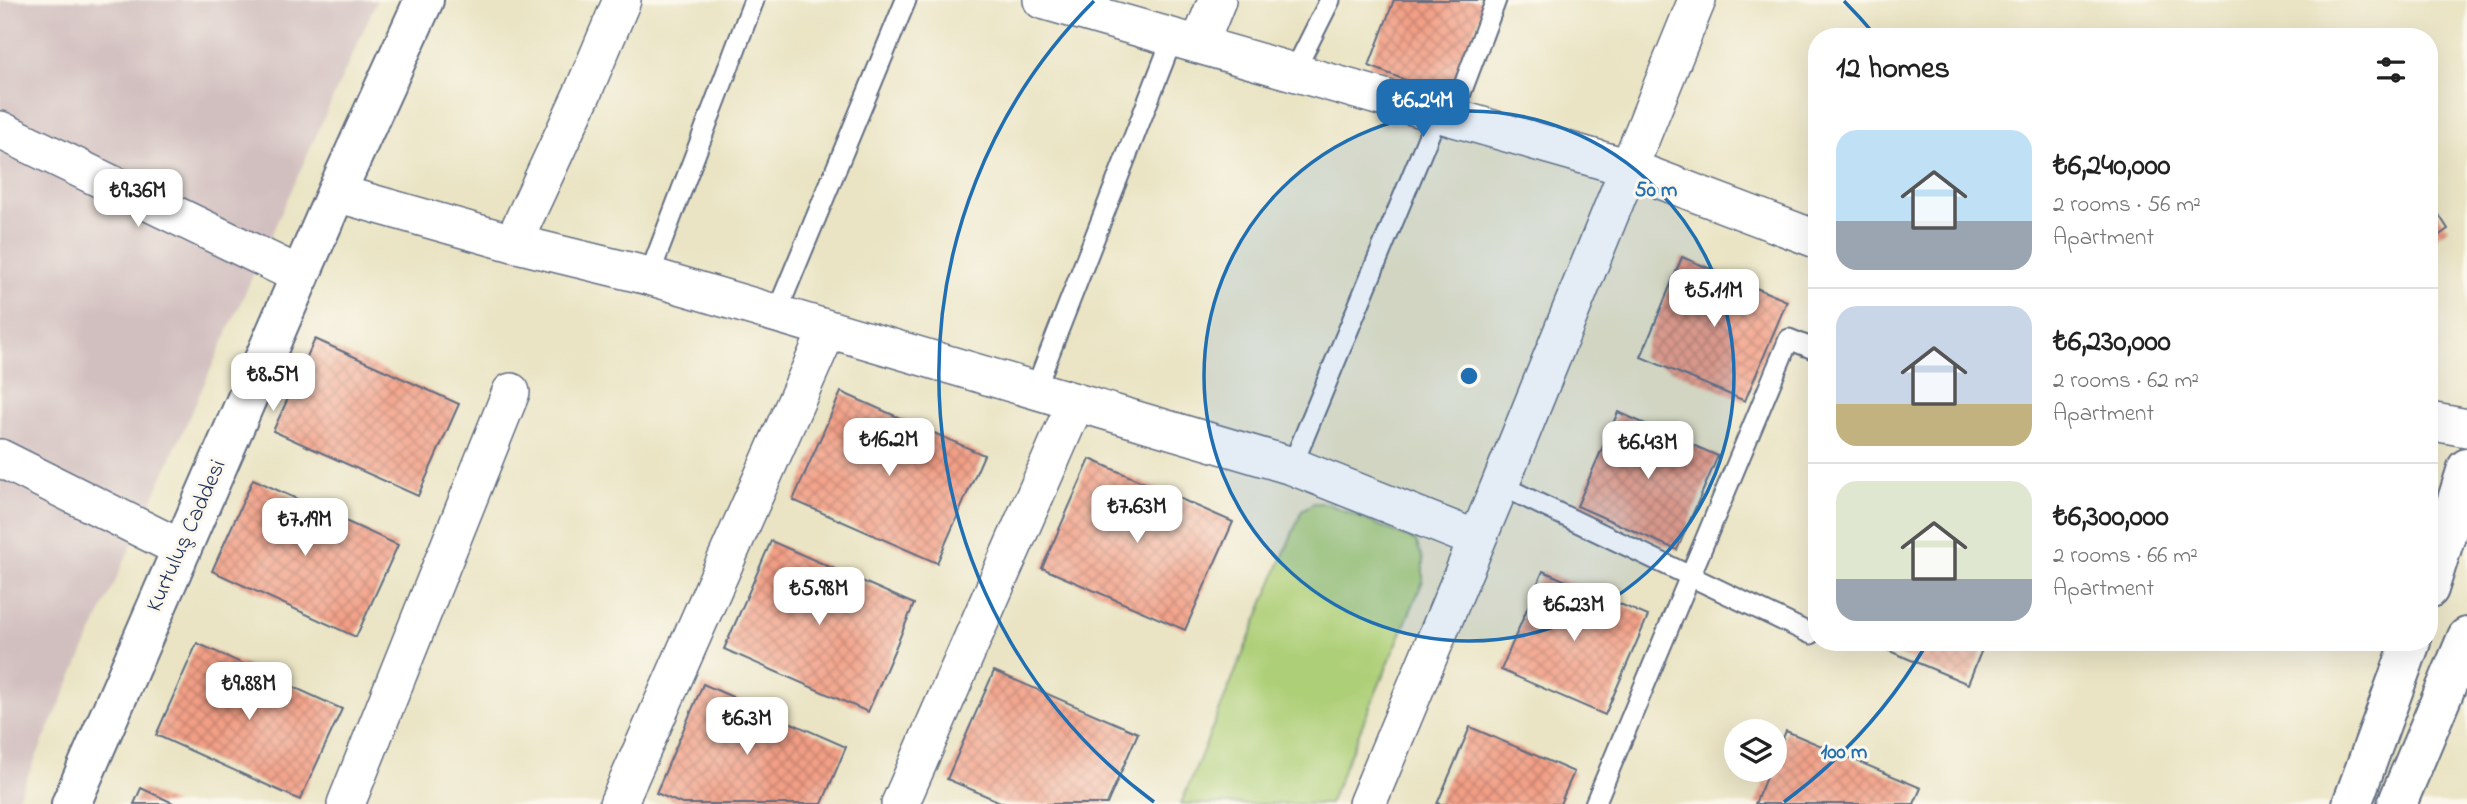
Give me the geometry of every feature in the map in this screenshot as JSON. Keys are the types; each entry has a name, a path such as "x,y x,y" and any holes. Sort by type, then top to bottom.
{"main road":[{"name":"Kurtuluş Caddesi","path":"71,804 336,193 424,0"},
{"path":"2438,560 2467,468"},
{"path":"2397,804 2467,637"},
{"path":"2352,804 2408,651"}],"street":[{"path":"513,243 622,0"},
{"path":"1186,41 1217,0"},
{"path":"1367,804 1697,0"},
{"path":"1053,1 1629,168 1808,236"},
{"path":"0,130 300,276"},
{"path":"336,193 513,243 649,276 1292,466 1476,539"},
{"path":"618,804 828,330"},
{"path":"346,804 511,392"},
{"path":"900,804 1076,402"},
{"path":"2438,423 2467,428"},
{"path":"0,458 181,549"}],"lane":[{"path":"649,276 754,0"},
{"path":"776,314 906,0"},
{"path":"1294,72 1330,0"},
{"path":"1292,466 1496,0"},
{"path":"1035,390 1186,41"},
{"path":"1595,804 1789,339 1808,347"},
{"path":"1500,485 1808,633"}],"shaded area":[{"path":"0,0 377,0 15,804 0,804"}],"green space":[{"path":"1314,503 1326,503 1416,541 1423,560 1423,581 1329,804 1181,804 1302,510"}],"building":[{"path":"1394,0 1486,0 1449,97 1369,66"},
{"path":"2438,213 2448,229 2438,236"},
{"path":"1682,257 1787,301 1745,401 1641,357"},
{"path":"315,339 459,404 418,496 273,431"},
{"path":"841,392 984,455 937,563 793,500"},
{"path":"1618,412 1718,456 1677,550 1577,506"},
{"path":"1090,459 1233,522 1185,630 1042,568"},
{"path":"253,479 398,545 356,637 212,571"},
{"path":"771,541 914,604 868,712 724,649"},
{"path":"1543,571 1648,616 1605,715 1501,670"},
{"path":"197,643 342,709 300,800 156,735"},
{"path":"1889,651 1981,651 1968,684"},
{"path":"994,671 1138,733 1107,804 1005,804 947,779"},
{"path":"703,684 846,747 822,804 682,804 656,793"},
{"path":"1470,727 1574,772 1560,804 1437,804"},
{"path":"1787,731 1921,788 1914,804 1755,804 1764,782 1787,782"},
{"path":"141,788 175,804 134,804"}]}
